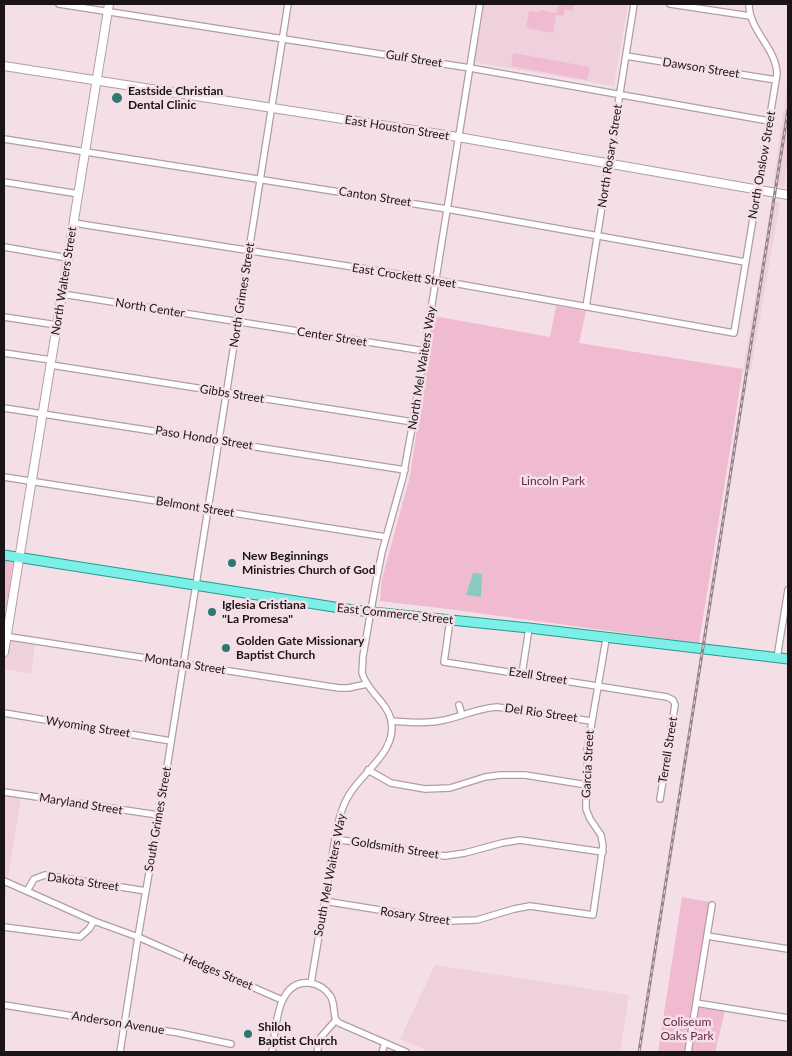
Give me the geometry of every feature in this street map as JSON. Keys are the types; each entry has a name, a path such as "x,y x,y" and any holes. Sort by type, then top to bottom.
{"main road":[{"name":"North Walters Street","path":"4,652 5,636 86,152 108,8"},
{"name":"East Houston Street","path":"4,66 458,137 788,195"},
{"name":"East Commerce Street","path":"4,555 371,612 529,628 788,660"}],"street":[{"name":"Gulf Street","path":"58,4 108,8 470,68 769,121"},
{"name":"North Grimes Street","path":"195,585 288,4"},
{"name":"North Mel Waiters Way","path":"371,612 386,537 405,470 480,4"},
{"name":"North Rosary Street","path":"586,307 634,4"},
{"path":"670,4 750,16"},
{"name":"North Onslow Street","path":"734,333 776,80 775,60 754,26 750,16 749,4"},
{"name":"Dawson Street","path":"626,56 776,80"},
{"name":"Canton Street","path":"4,139 447,209 745,262"},
{"path":"4,182 79,194"},
{"name":"East Crockett Street","path":"74,223 436,280 734,333"},
{"path":"4,248 68,258"},
{"name":"North Center","path":"62,294 238,322"},
{"path":"4,317 57,325"},
{"name":"Center Street","path":"238,322 425,351"},
{"name":"Gibbs Street","path":"4,353 51,363 227,393 413,422"},
{"name":"Paso Hondo Street","path":"4,408 405,470"},
{"name":"Belmont Street","path":"4,477 386,537"},
{"name":"South Grimes Street","path":"120,1052 195,585"},
{"path":"778,658 788,590"},
{"path":"371,612 362,672 366,684 384,706 391,721"},
{"name":"Ezell Street","path":"450,620 444,662 667,697 673,700"},
{"path":"522,674 529,628"},
{"name":"Montana Street","path":"5,636 339,688 366,684"},
{"name":"Garcia Street","path":"593,915 603,852 601,835 590,819 586,809 587,751 606,639"},
{"name":"Terrell Street","path":"660,799 675,705 673,700"},
{"path":"459,705 462,715"},
{"name":"Del Rio Street","path":"391,721 424,723 497,707 591,721"},
{"name":"Wyoming Street","path":"4,713 171,741"},
{"name":"South Mel Waiters Way","path":"311,983 340,815 346,800 358,781 387,749 392,729 391,721"},
{"path":"368,770 391,783 425,789 450,788 484,777 500,775 525,775 587,785"},
{"name":"Maryland Street","path":"4,792 158,815"},
{"name":"Goldsmith Street","path":"335,839 445,856 520,840 603,852"},
{"name":"Dakota Street","path":"26,891 37,877 45,875 146,891"},
{"name":"Hedges Street","path":"4,881 282,1000"},
{"name":"Rosary Street","path":"324,901 448,921 477,920 530,906 593,915"},
{"path":"688,1052 712,905"},
{"path":"4,927 80,937 89,929 94,921"},
{"path":"707,936 788,949"},
{"path":"272,1052 282,1000 288,990 293,987 303,983 311,983 322,987 330,996 336,1020"},
{"path":"696,1003 788,1018"},
{"name":"Anderson Avenue","path":"4,1004 179,1033 231,1044"},
{"path":"336,1020 406,1052"},
{"path":"318,1052 321,1037 336,1020"},
{"path":"382,1052 385,1043"}],"shaded area":[{"path":"484,4 628,4 614,86 474,62"},
{"path":"788,78 788,159 784,187 773,185"},
{"path":"772,201 780,202 751,370 743,369"},
{"path":"473,573 482,574 481,597 466,595"},
{"path":"4,640 35,645 31,674 4,669"},
{"path":"4,795 21,797 4,905"},
{"path":"435,965 629,995 620,1052 430,1052 400,1039"}],"green space":[{"path":"558,4 574,4 572,11 565,9 563,16 556,15 553,33 526,28 529,11 539,12 540,10 556,13"},
{"path":"513,53 590,67 587,80 511,66"},
{"name":"Lincoln Park","path":"556,306 586,311 579,343 743,369 699,643 380,601 382,579 410,476 434,316 550,337"},
{"path":"4,560 13,564 4,620"},
{"name":"Coliseum Oaks Park","path":"682,897 709,902 692,1005 725,1011 715,1052 658,1052"}],"railway":[{"path":"639,1052 788,110"}],"place":[{"name":"Eastside Christian Dental Clinic","path":"117,98"},
{"name":"New Beginnings Ministries Church of God","path":"232,563"},
{"name":"Iglesia Cristiana \"La Promesa\"","path":"212,612"},
{"name":"Golden Gate Missionary Baptist Church","path":"226,648"},
{"name":"Shiloh Baptist Church","path":"248,1034"}]}
